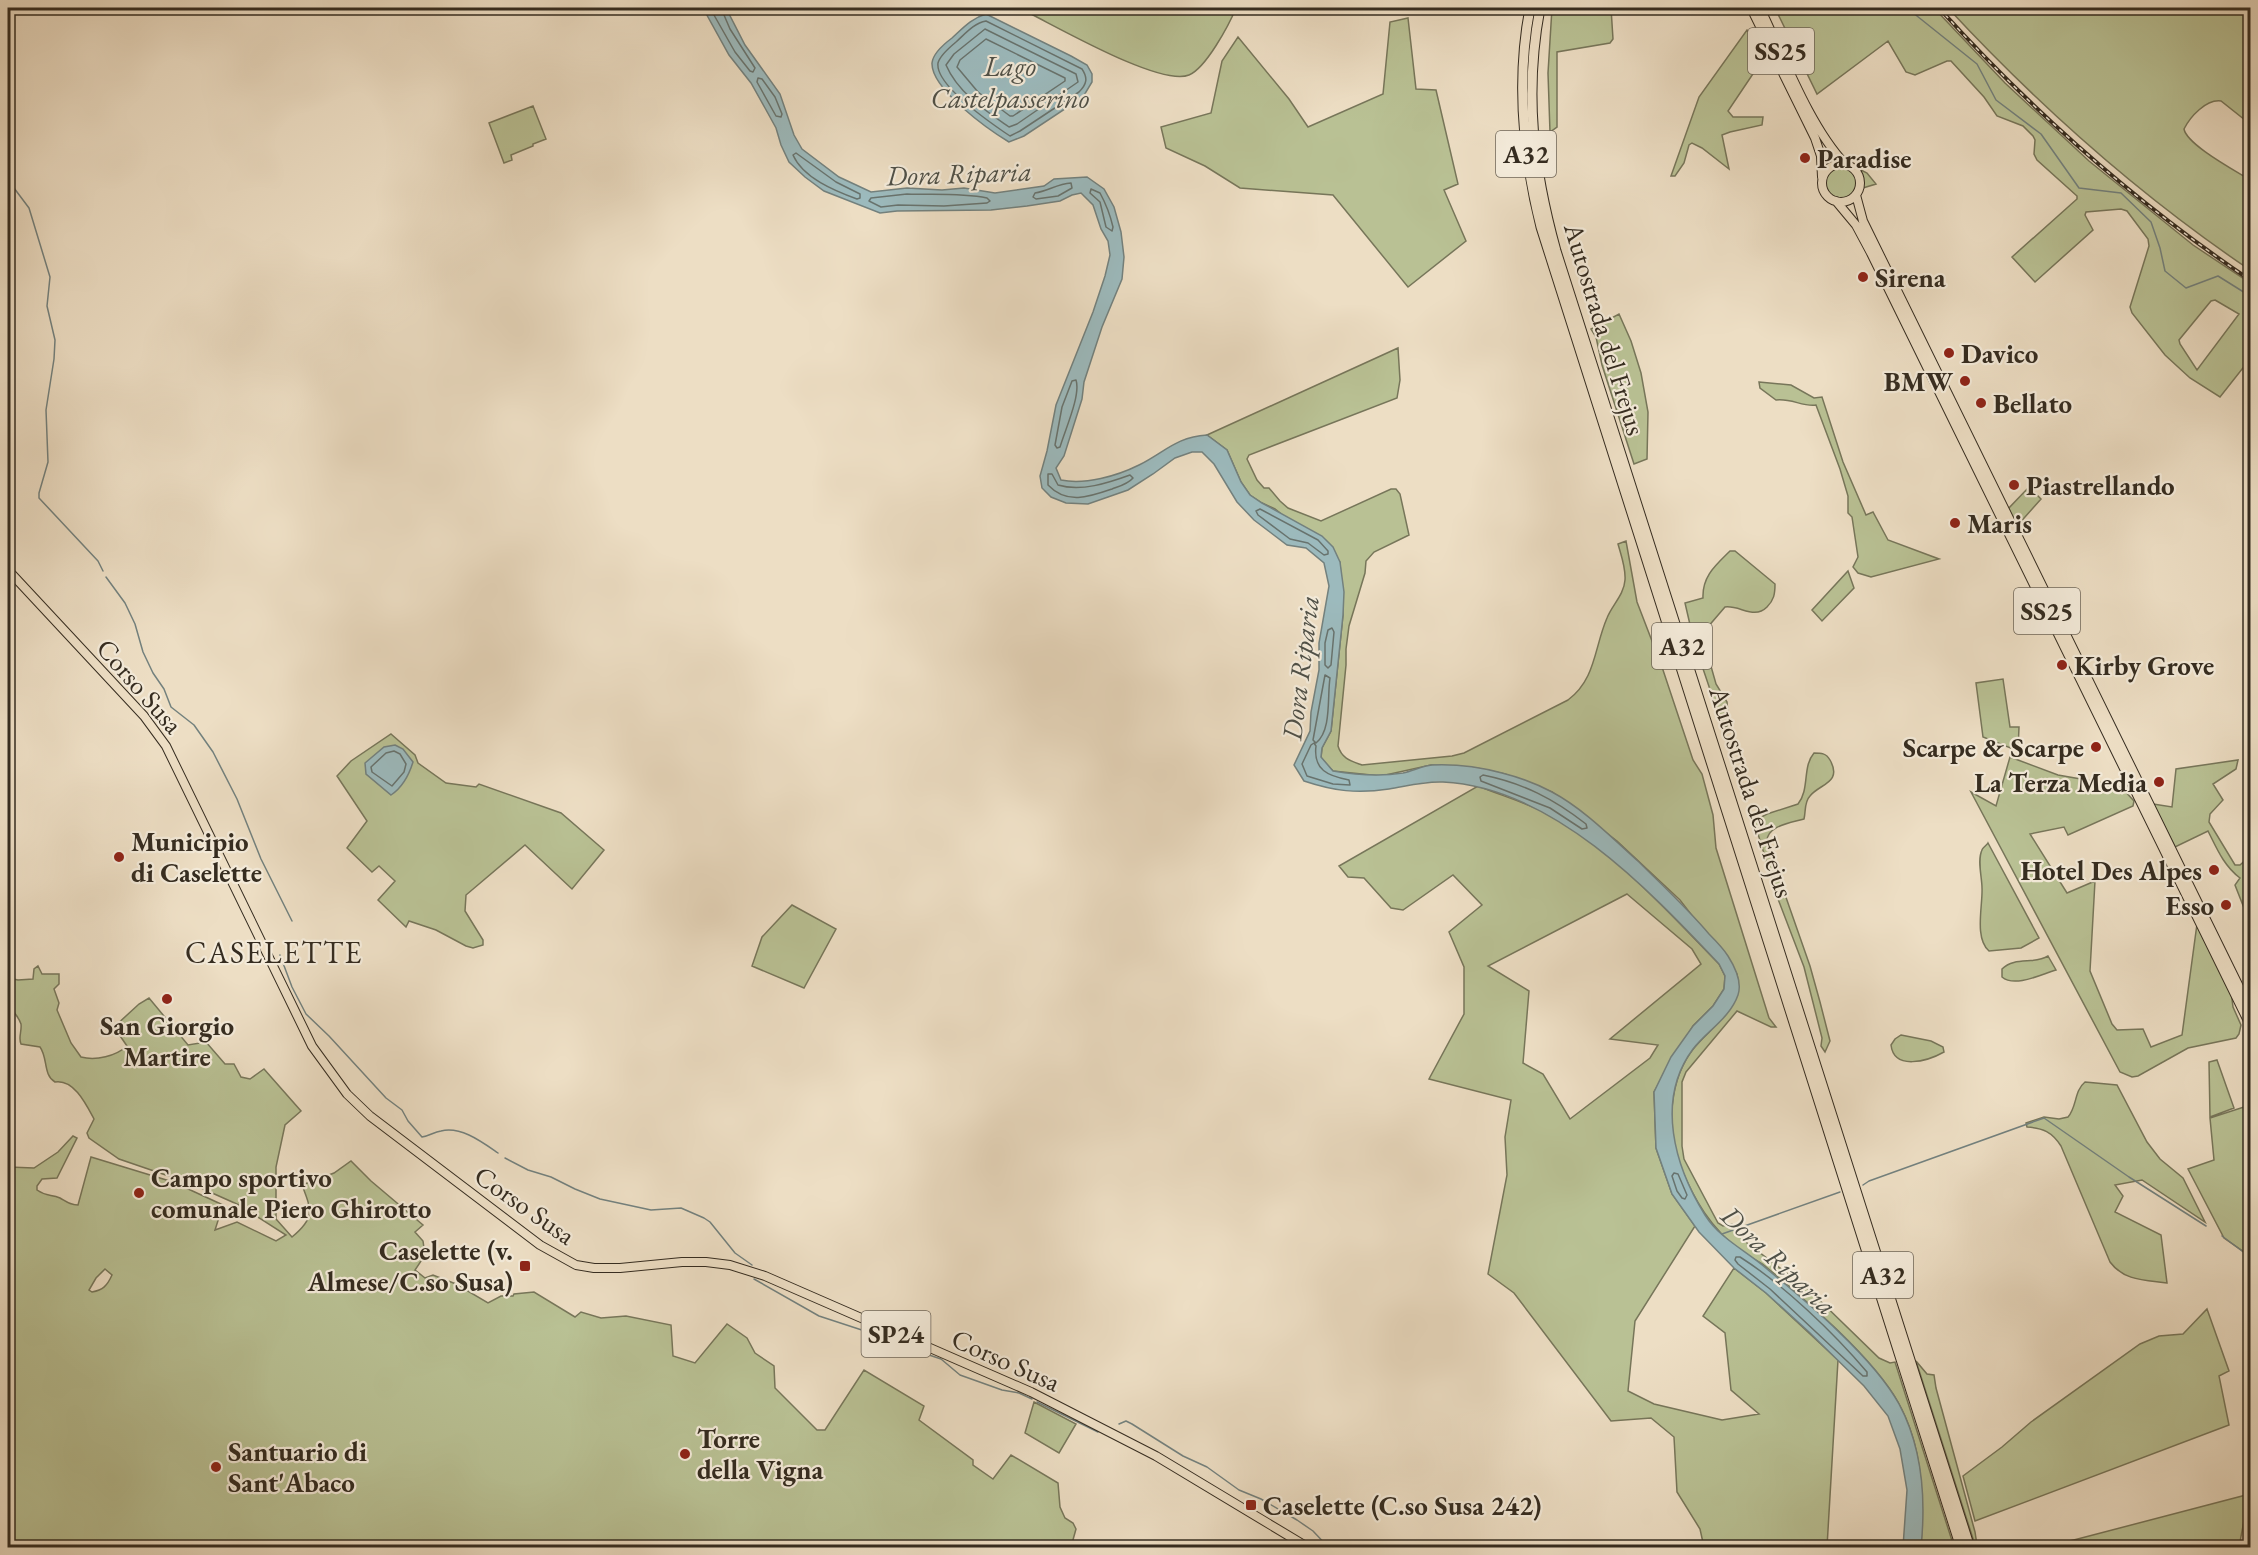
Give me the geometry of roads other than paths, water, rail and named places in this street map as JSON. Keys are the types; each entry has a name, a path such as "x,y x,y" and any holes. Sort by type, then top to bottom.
{"highway":[{"name":"Autostrada del Frejus","path":"1530,8 1524,67 1524,125 1531,182 1541,227 1970,1548"},
{"name":"Autostrada del Frejus","path":"1540,8 1532,64 1532,125 1539,185 1548,221 1961,1548"}],"main road":[{"name":"SS25","path":"1751,8 1817,134 1845,164 1851,166 1859,175 1860,187 1856,195 1863,221 2250,1009"},
{"name":"SS25","path":"1760,8 1817,134 1823,189 1826,195 1836,201 1856,225 1871,253 2250,1025"},
{"path":"1822,177 1829,167 1840,163 1845,164"},
{"path":"1836,201 1849,201 1856,195"},
{"name":"Corso Susa","path":"8,570 144,716 166,746 305,1032 328,1070 347,1094 370,1116 466,1190 540,1245 576,1265 621,1268 706,1262 730,1265 765,1276 1031,1392 1156,1456 1309,1548"}],"water":[{"path":"703,8 726,8 745,45 780,94 794,135 802,149 839,177 871,192 907,188 942,190 964,188 995,193 1044,186 1054,179 1087,177 1104,189 1114,207 1121,232 1124,257 1122,279 1102,327 1064,456 1056,468 1061,480 1090,480 1121,473 1179,442 1207,435 1227,450 1241,482 1250,495 1322,536 1333,547 1340,562 1344,592 1343,615 1331,731 1322,748 1321,757 1333,771 1385,775 1432,765 1458,766 1502,773 1540,786 1564,799 1608,834 1675,897 1724,950 1737,975 1738,995 1730,1011 1693,1049 1681,1069 1672,1111 1678,1155 1694,1196 1718,1231 1759,1262 1820,1314 1857,1350 1888,1386 1907,1421 1917,1455 1923,1510 1921,1547 1903,1547 1907,1490 1900,1449 1888,1416 1864,1386 1809,1332 1734,1268 1699,1232 1672,1194 1656,1148 1654,1092 1671,1057 1724,989 1725,976 1719,964 1661,905 1595,847 1560,822 1522,802 1483,788 1443,782 1422,783 1377,791 1356,791 1325,787 1304,781 1294,765 1310,731 1319,670 1319,643 1329,586 1324,563 1306,548 1287,545 1254,520 1237,502 1214,464 1202,452 1192,452 1175,458 1128,490 1088,504 1066,503 1051,497 1042,488 1040,476 1056,405 1093,312 1110,255 1108,241 1101,229 1093,205 1081,193 1060,201 991,210 880,213 824,191 789,162 776,128 765,108 751,83 729,55"},
{"name":"Lago Castelpasserino","path":"986,14 1087,65 1092,74 1092,82 1083,97 1024,136 1009,142 976,119 951,96 934,73 932,63 934,56 942,46 972,21"},
{"path":"395,745 403,749 413,762 405,780 391,795 366,774 365,763 384,747"}],"waterway":[{"path":"1907,8 1977,64 1996,100 2041,134 2079,188 2121,193 2151,222 2165,271 2186,288 2218,276 2250,296"},
{"path":"8,180 29,208 50,277 47,306 55,340 46,410 48,462 39,498 98,561 103,571"},
{"path":"106,577 125,603 135,624 143,652 164,689 171,707 194,725 213,752 237,799 261,859 292,921"},
{"path":"280,955 292,987 306,1014 386,1098 402,1110 422,1137 441,1131 456,1131 471,1136 498,1153"},
{"path":"1863,1185 2044,1118 2129,1177 2206,1226"},
{"path":"505,1158 528,1170 551,1177 600,1199 651,1210 681,1208 710,1222 735,1253 752,1265"},
{"name":"Dora Riparia","path":"1722,1234 1840,1192"},
{"path":"2222,1236 2250,1257"},
{"path":"754,1279 819,1316 874,1334 896,1347 941,1359 960,1375 1032,1399"},
{"path":"1037,1402 1098,1432"},
{"path":"1119,1424 1126,1421 1132,1424 1183,1456 1207,1467 1239,1490 1261,1499 1297,1520 1313,1531 1329,1548"}],"railway":[{"path":"1939,8 2011,83 2086,153 2166,219 2250,280"}],"place":[{"name":"Paradise","path":"1805,158"},
{"name":"Sirena","path":"1863,277"},
{"name":"Davico","path":"1949,353"},
{"name":"BMW","path":"1965,381"},
{"name":"Bellato","path":"1981,403"},
{"name":"Piastrellando","path":"2014,485"},
{"name":"Maris","path":"1955,523"},
{"name":"Kirby Grove","path":"2062,665"},
{"name":"Scarpe & Scarpe","path":"2096,747"},
{"name":"La Terza Media","path":"2159,782"},
{"name":"Municipio di Caselette","path":"119,857"},
{"name":"Hotel Des Alpes","path":"2214,870"},
{"name":"Esso","path":"2226,905"},
{"name":"San Giorgio Martire","path":"167,999"},
{"name":"Campo sportivo comunale Piero Ghirotto","path":"139,1193"},
{"name":"Caselette (v. Almese/C.so Susa)","path":"525,1266"},
{"name":"Torre della Vigna","path":"685,1454"},
{"name":"Santuario di Sant'Abaco","path":"216,1467"},
{"name":"Caselette (C.so Susa 242)","path":"1251,1505"}],"district":[{"name":"CASELETTE","path":"274,952"}]}
